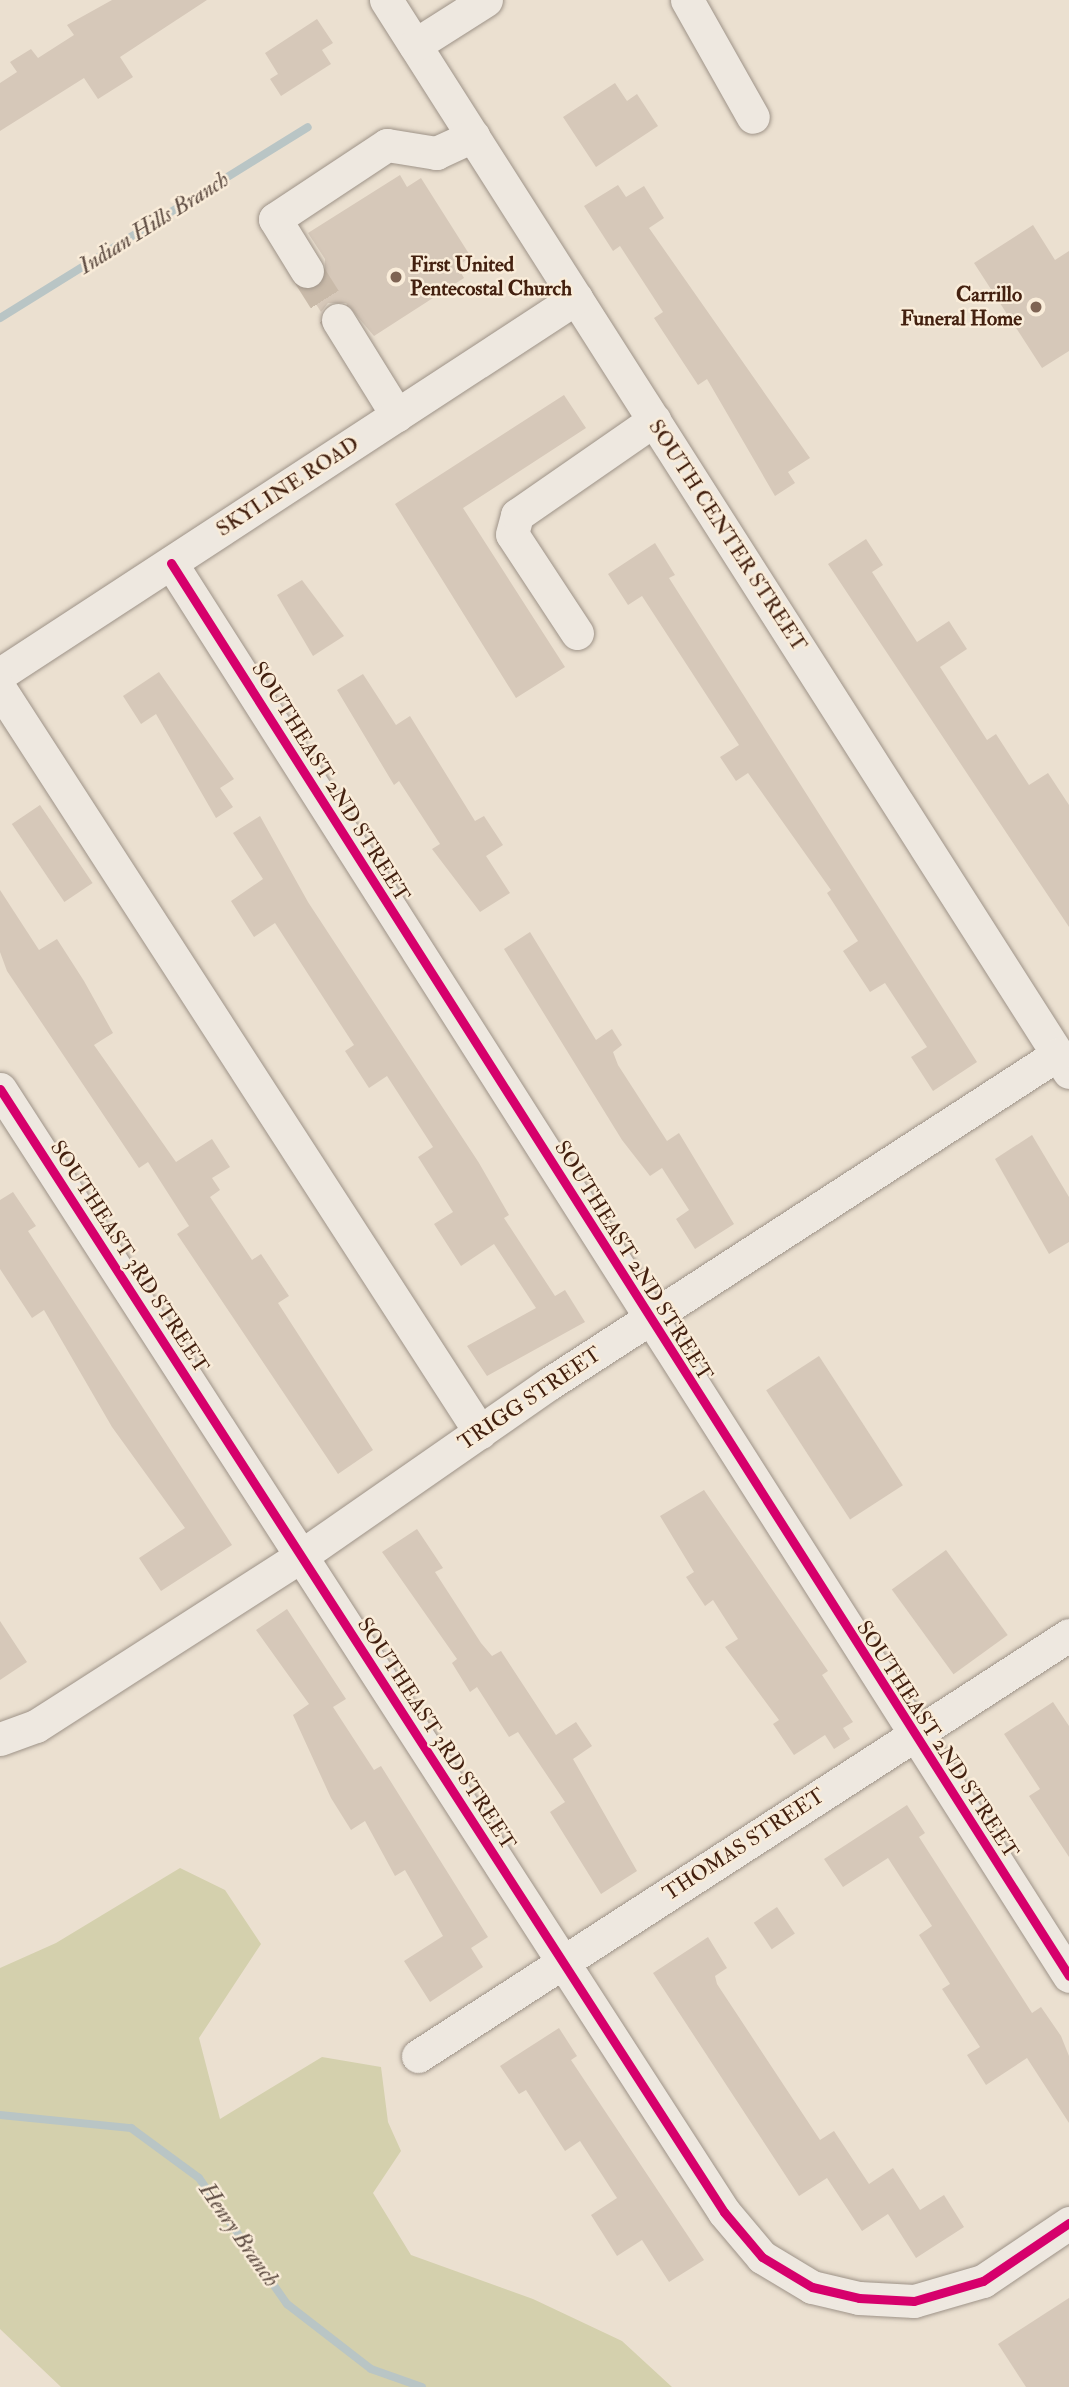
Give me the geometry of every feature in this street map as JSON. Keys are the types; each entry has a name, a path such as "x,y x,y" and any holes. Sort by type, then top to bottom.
{"street":[{"name":"SOUTH CENTER STREET","path":"386,0 1064,1063"},
{"path":"415,45 486,0"},
{"path":"687,0 753,117"},
{"path":"307,271 275,219 387,145 436,153 472,136"},
{"name":"SKYLINE ROAD","path":"0,674 576,298"},
{"path":"338,320 397,415"},
{"path":"577,633 512,534 517,515 654,420"},
{"name":"SOUTHEAST 2ND STREET","path":"171,563 913,1736 1069,1976"},
{"path":"0,689 480,1432"},
{"name":"TRIGG STREET","path":"0,1740 36,1726 301,1556 649,1319 1064,1063"},
{"name":"SOUTHEAST 3RD STREET","path":"0,1089 724,2212 762,2257 812,2287 859,2298 914,2301 983,2281 1069,2223"},
{"name":"THOMAS STREET","path":"418,2056 1069,1635"}],"shaded area":[{"path":"180,1868 225,1890 261,1944 199,2038 220,2119 322,2057 381,2067 388,2122 401,2151 373,2193 411,2255 533,2299 622,2341 672,2387 61,2387 0,2329 0,1968 56,1943"}],"building":[{"path":"112,0 207,0 120,57 133,77 98,99 84,78 0,131 0,83 17,72 10,62 31,49 38,58 74,35 67,25"},
{"path":"317,19 333,43 322,50 331,64 281,96 270,79 278,74 265,53"},
{"path":"615,83 627,101 637,94 658,126 596,167 563,117"},
{"path":"400,175 407,187 421,178 471,257 457,266 464,278 374,336 346,303 328,303 321,312 307,290 324,281 325,259 308,233"},
{"path":"618,185 626,197 644,186 664,218 649,228 810,458 788,472 795,483 775,496 707,379 698,385 654,318 663,312 620,246 613,251 584,206"},
{"name":"Carrillo Funeral Home","path":"1033,225 1055,260 1069,251 1069,351 1042,368 974,263"},
{"path":"564,395 586,428 463,508 565,667 516,698 395,504"},
{"path":"866,539 883,565 872,572 917,642 949,621 967,649 940,667 987,740 996,734 1029,785 1048,773 1069,805 1069,927 828,564"},
{"path":"655,543 675,575 669,578 977,1062 933,1091 911,1057 927,1047 885,983 870,992 843,951 858,941 827,893 831,890 748,773 736,781 720,757 739,745 642,596 628,605 608,574"},
{"path":"302,580 344,636 313,656 277,595"},
{"path":"159,672 234,779 220,788 233,807 216,818 156,714 141,724 123,696"},
{"path":"363,674 396,725 410,716 475,821 484,816 503,845 486,856 510,893 480,912 432,849 440,844 399,781 394,785 337,690"},
{"path":"40,805 93,883 64,902 12,824"},
{"path":"260,816 308,902 479,1163 509,1215 504,1218 555,1296 565,1290 585,1322 487,1376 467,1346 536,1308 494,1244 461,1266 434,1224 453,1212 418,1157 433,1147 387,1076 369,1088 345,1051 354,1045 275,923 254,937 231,901 263,879 233,833"},
{"path":"0,890 39,950 57,939 113,1033 94,1045 176,1162 212,1139 230,1167 212,1178 220,1190 210,1197 252,1260 261,1254 289,1296 278,1303 373,1450 338,1474 177,1234 189,1226 148,1162 139,1168 7,971 0,952"},
{"path":"530,932 596,1040 612,1029 622,1045 613,1052 618,1065 667,1141 679,1133 734,1224 695,1249 676,1219 689,1210 662,1168 650,1176 622,1140 504,949"},
{"path":"1032,1135 1069,1197 1069,1242 1049,1254 995,1159"},
{"path":"13,1192 36,1226 28,1231 232,1545 161,1591 139,1558 185,1528 112,1427 44,1310 32,1318 0,1269 0,1200"},
{"path":"819,1356 903,1485 850,1519 766,1390"},
{"path":"704,1490 828,1671 822,1675 853,1722 843,1728 850,1739 834,1749 825,1735 794,1755 773,1724 779,1720 725,1647 738,1639 713,1600 705,1606 686,1577 694,1572 660,1516"},
{"path":"417,1529 443,1568 435,1572 481,1643 492,1656 501,1651 556,1735 576,1722 592,1746 573,1759 637,1871 601,1894 550,1812 565,1802 518,1732 509,1737 477,1687 470,1692 452,1663 457,1659 382,1552"},
{"path":"946,1550 1008,1635 954,1674 892,1589"},
{"path":"287,1609 346,1699 333,1707 374,1770 381,1766 488,1937 471,1948 483,1967 430,2002 404,1961 443,1936 405,1870 395,1876 365,1821 351,1830 331,1798 293,1715 309,1704 256,1630"},
{"path":"0,1621 27,1662 0,1680"},
{"path":"1053,1702 1069,1726 1069,1857 1029,1796 1040,1789 1004,1734"},
{"path":"907,1805 925,1833 919,1837 1032,2013 1041,2007 1061,2036 1069,2056 1069,2123 1027,2058 986,2085 967,2055 980,2047 942,1989 950,1984 919,1935 932,1926 888,1858 843,1887 824,1859"},
{"path":"777,1907 795,1934 772,1949 754,1923"},
{"path":"708,1937 727,1968 715,1976 717,1984 820,2140 834,2131 869,2184 893,2168 920,2210 944,2195 964,2227 916,2258 888,2214 862,2231 827,2178 799,2196 653,1973"},
{"path":"559,2028 577,2056 571,2060 704,2260 669,2282 642,2240 617,2256 591,2215 617,2198 580,2141 565,2151 526,2090 519,2094 500,2066"},
{"path":"1069,2298 1069,2387 1026,2387 998,2344"}],"waterway":[{"name":"Indian Hills Branch","path":"0,318 308,127"},
{"name":"Henry Branch","path":"0,2115 131,2128 199,2178 287,2304 371,2369 422,2387"}],"tunnel":[{"path":"307,271 338,320"}],"cycle path":[{"path":"171,563 1069,1976"},
{"path":"0,1089 724,2212 762,2257 812,2287 859,2298 914,2301 983,2281 1069,2223"}],"place":[{"name":"First United Pentecostal Church","path":"396,277"},
{"name":"Carrillo Funeral Home","path":"1036,307"}]}
